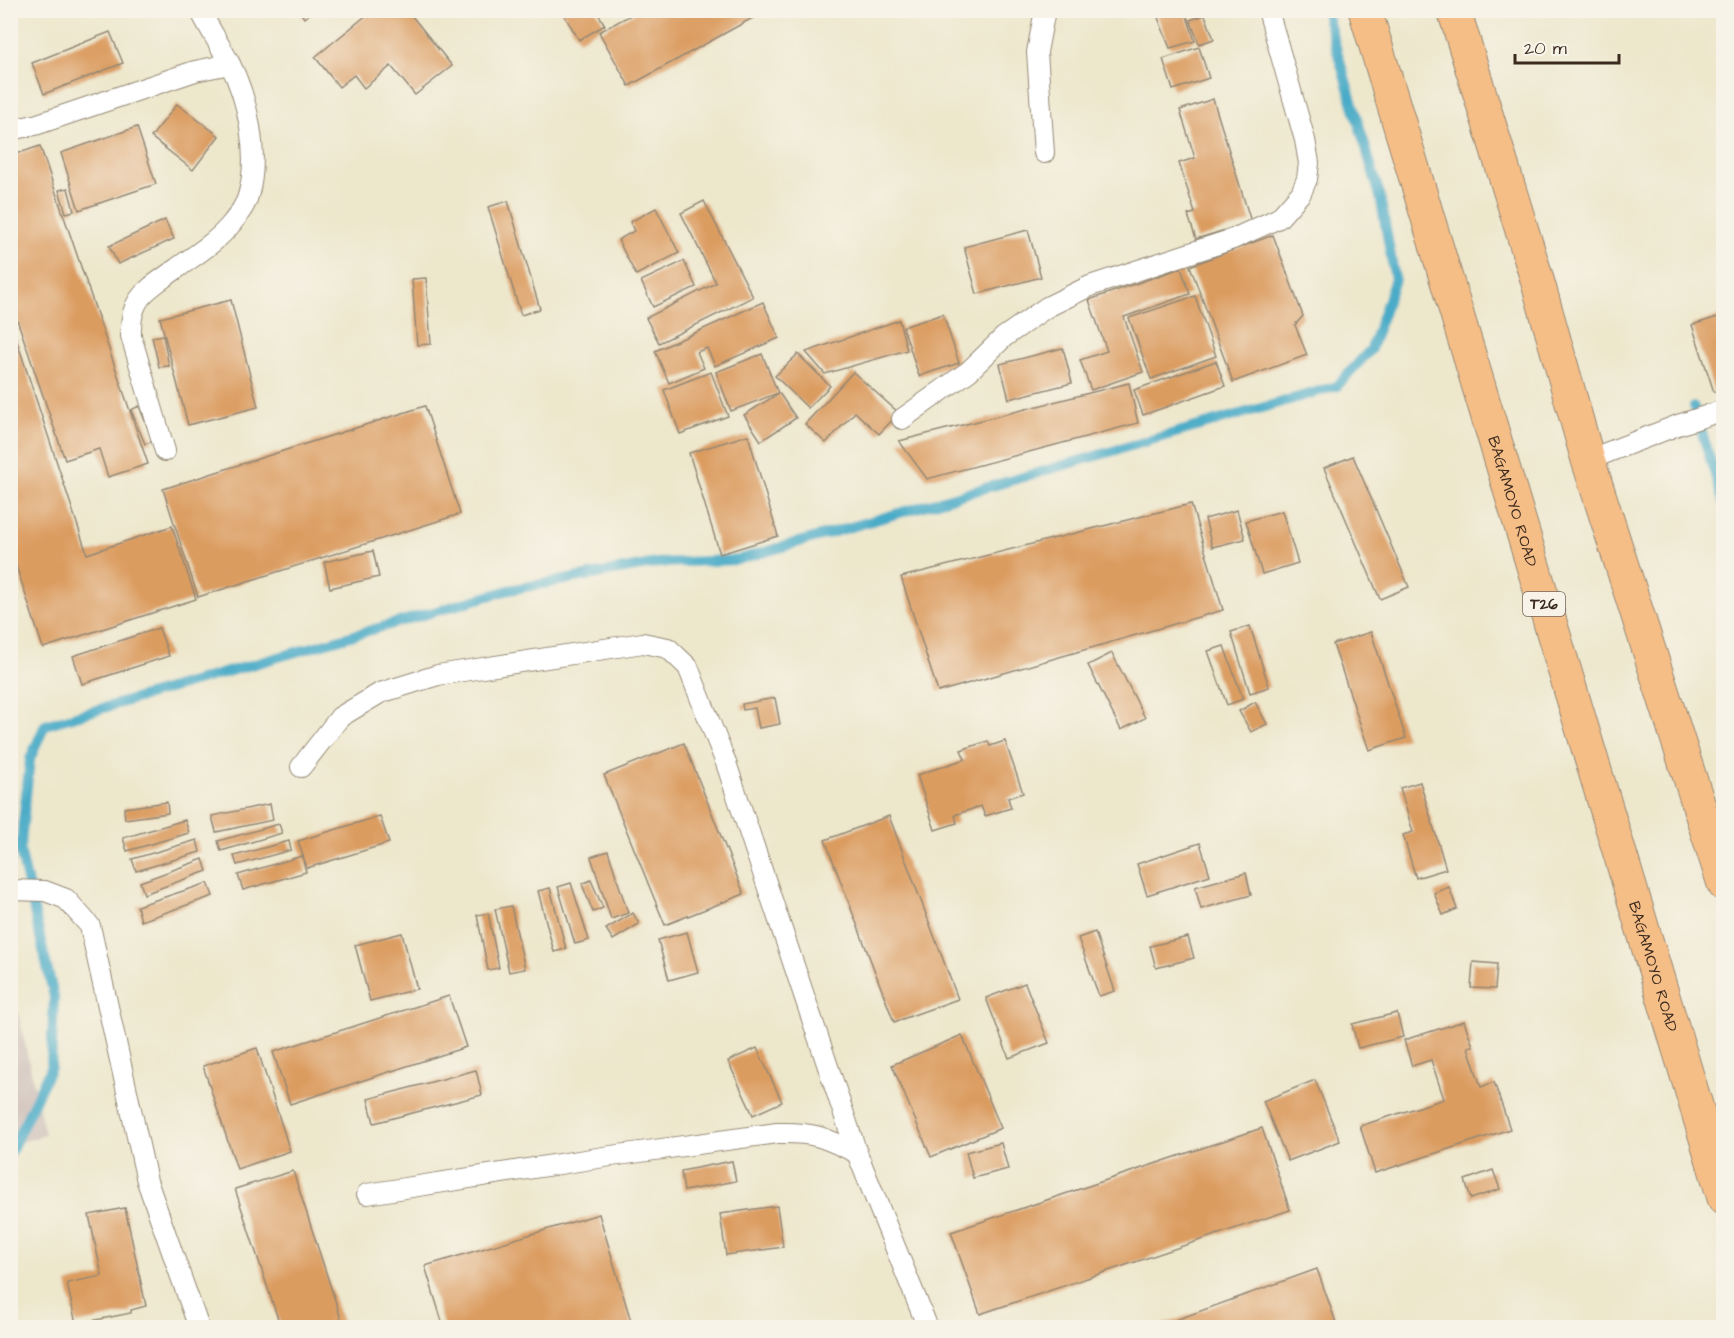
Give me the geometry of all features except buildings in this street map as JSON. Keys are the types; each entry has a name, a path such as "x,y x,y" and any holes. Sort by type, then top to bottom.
{"highway":[{"name":"BAGAMOYO ROAD","path":"1365,10 1724,1198"},
{"path":"1460,12 1588,460 1724,884"}],"lane":[{"path":"165,451 130,336 130,319 136,302 152,286 211,244 232,223 248,197 254,160 245,101 230,64 200,10"},
{"path":"1044,153 1037,52 1045,10"},
{"path":"902,419 969,371 1004,337 1047,307 1090,286 1233,239 1279,218 1300,194 1307,179 1309,162 1269,10"},
{"path":"10,130 35,125 195,71 230,64"},
{"path":"1588,460 1678,424 1724,410"},
{"path":"301,768 340,717 380,693 438,675 643,643 668,648 688,667 726,764 857,1153 928,1328"},
{"path":"11,890 45,891 66,899 90,926 147,1181 199,1328"},
{"path":"367,1194 777,1133 801,1132 822,1136 857,1153"}],"shaded area":[{"path":"10,976 45,1135 11,1145 10,1145"}],"waterway":[{"path":"10,1153 51,1067 54,997 20,850 30,759 45,725 509,590 657,563 737,560 1337,386 1371,349 1395,279 1380,196 1325,10"},
{"path":"1694,407 1724,504"}]}
